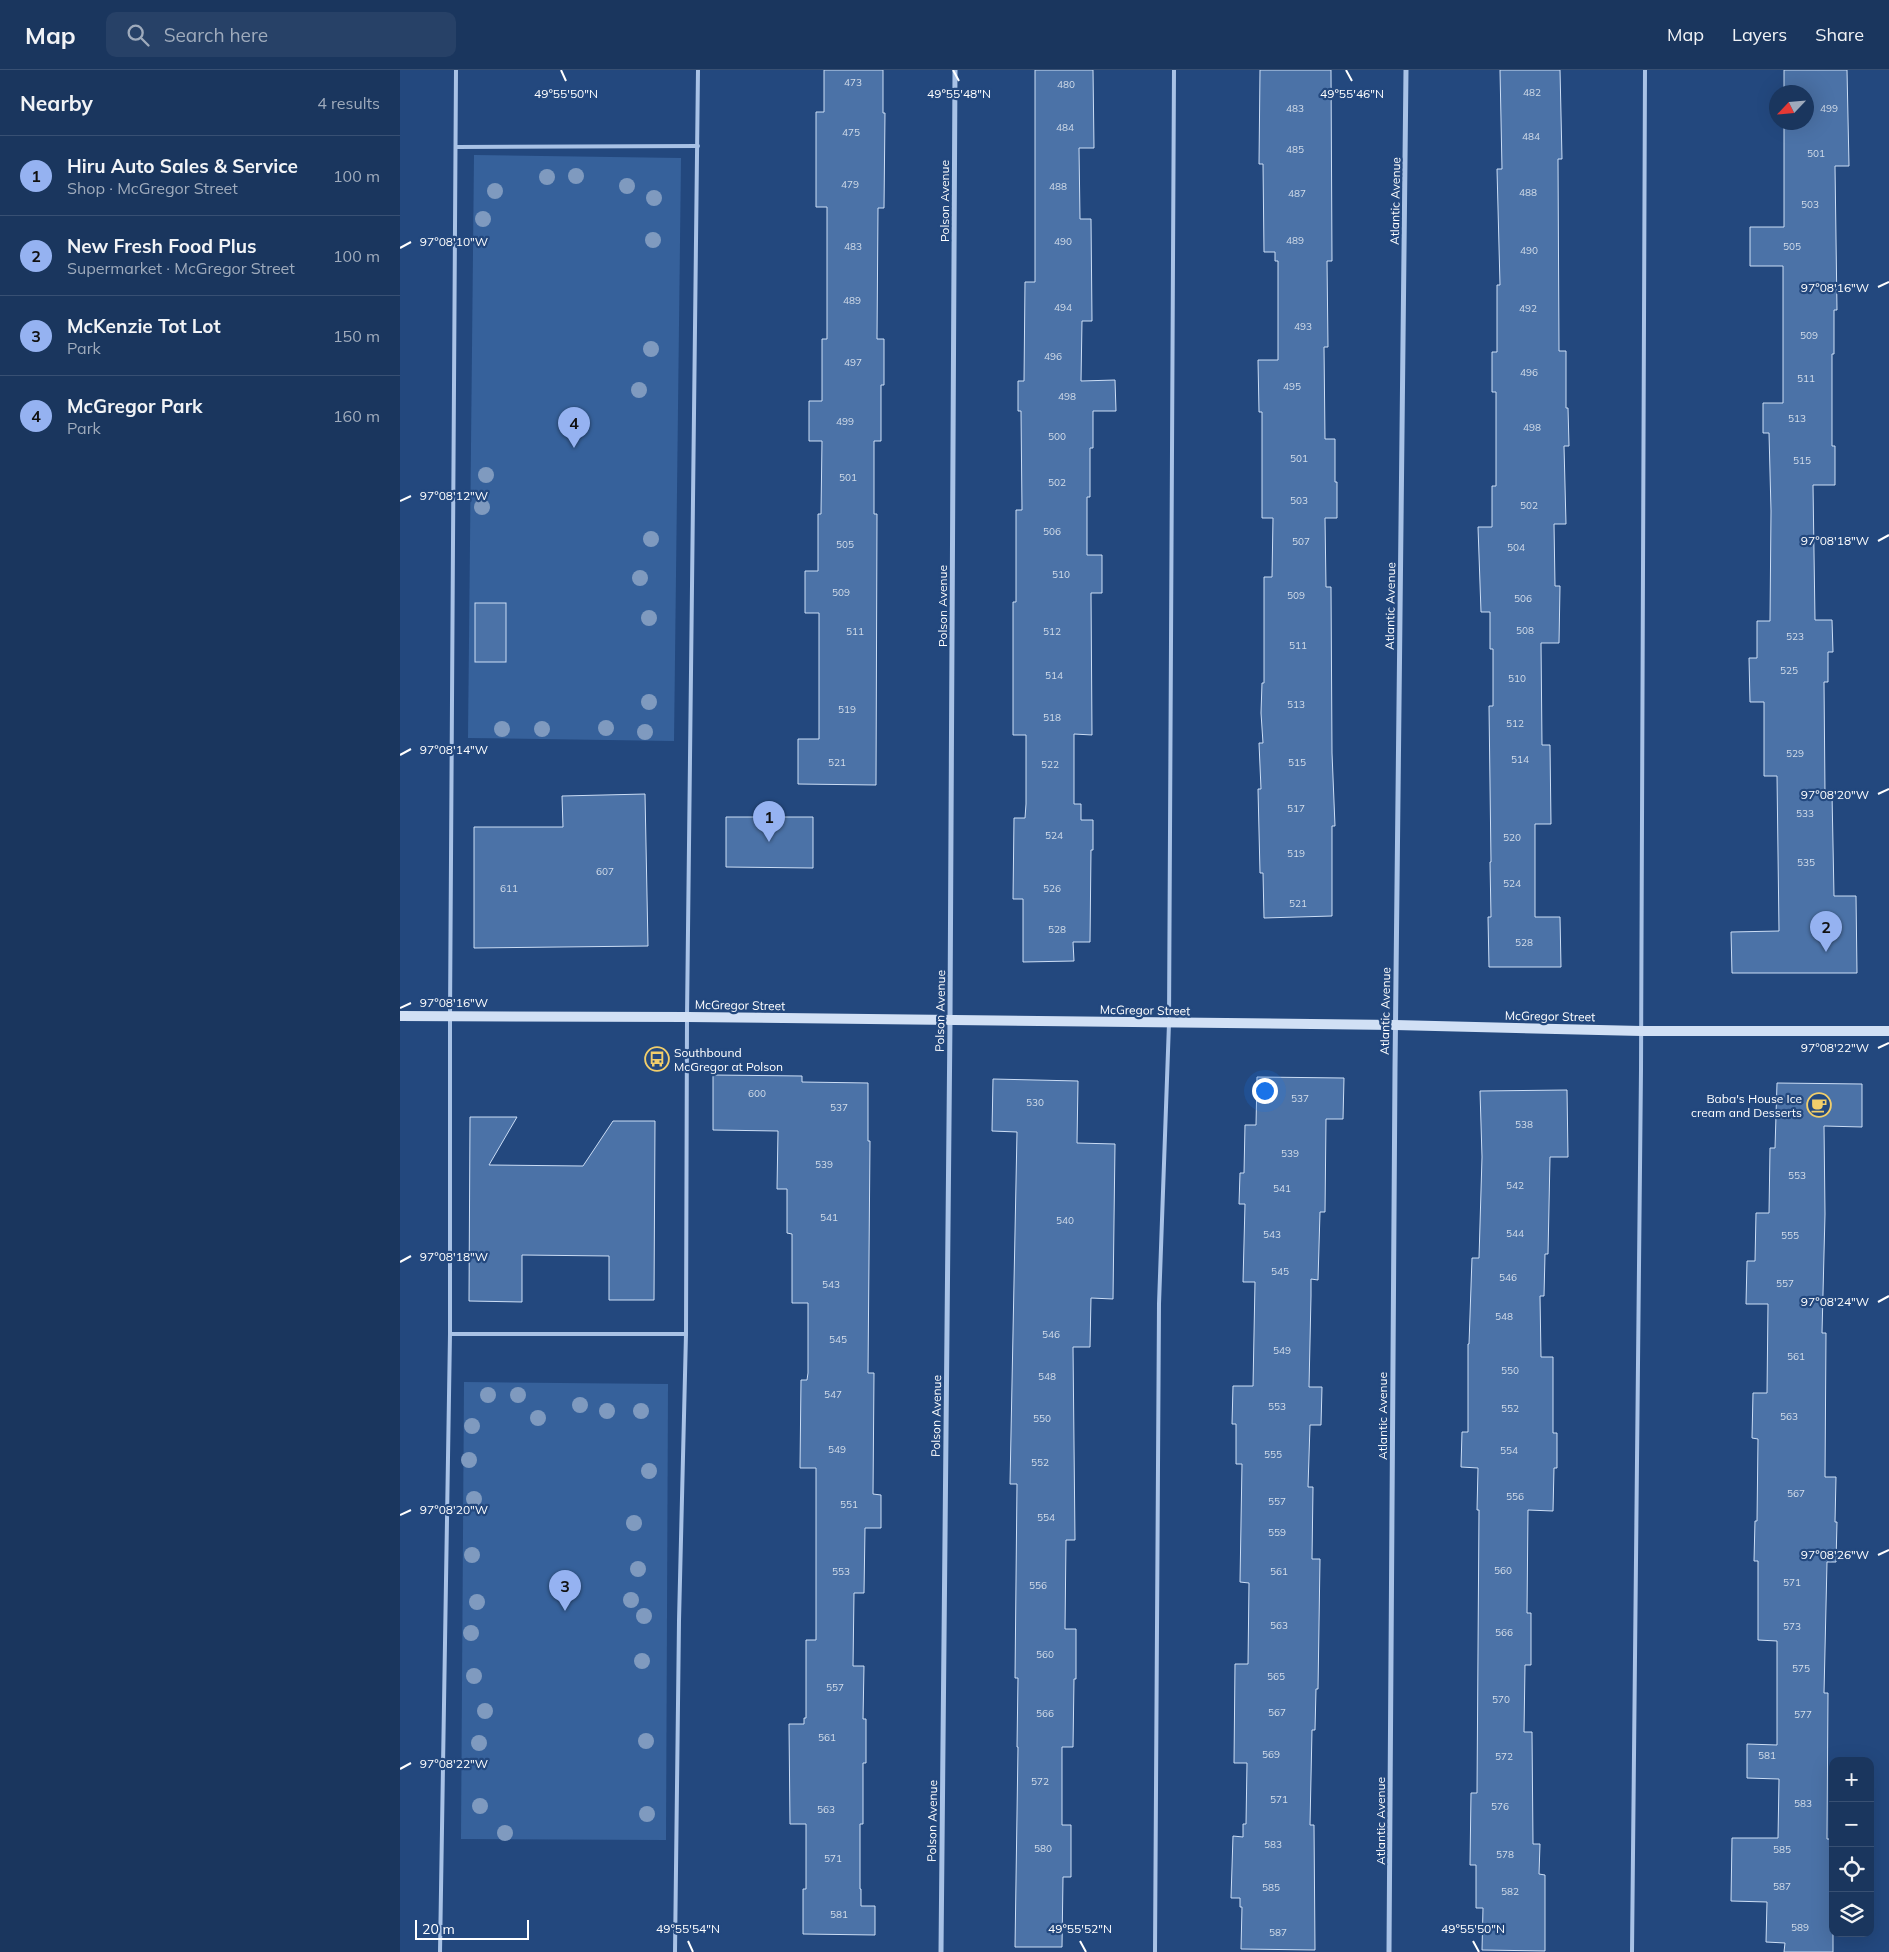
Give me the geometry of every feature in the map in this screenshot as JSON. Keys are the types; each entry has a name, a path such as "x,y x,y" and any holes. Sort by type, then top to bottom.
{"main road":[{"name":"McGregor Street","path":"400,1016 687,1017 1395,1025 1641,1031 1889,1031"}],"street":[{"name":"Polson Avenue","path":"941,1952 950,1020 955,70"},
{"name":"Atlantic Avenue","path":"1389,1952 1395,1025 1406,70"}],"lane":[{"path":"440,1952 450,1334 450,1016 456,70"},
{"path":"675,1952 686,1334 687,1017 698,70"},
{"path":"1155,1952 1159,1304 1168,1023 1174,70"},
{"path":"1632,1952 1641,1031 1645,70"},
{"path":"457,147 698,146"},
{"path":"450,1334 686,1334"}],"shaded area":[{"path":"474,155 681,158 674,741 468,738"},
{"path":"464,1382 668,1384 666,1840 461,1839"}],"building":[{"path":"824,70 883,70 883,113 885,113 884,208 878,208 877,339 884,339 884,385 881,385 881,441 874,441 874,514 877,514 876,785 798,784 798,739 819,739 819,613 805,613 805,571 818,571 818,514 821,514 822,441 809,441 809,401 822,401 822,339 827,339 827,207 816,207 816,112 824,112"},
{"path":"1035,70 1093,70 1094,148 1079,148 1080,219 1091,219 1092,321 1082,321 1081,381 1115,380 1116,411 1093,411 1093,448 1090,448 1090,497 1087,497 1087,555 1102,555 1102,593 1091,593 1092,735 1074,734 1074,804 1081,804 1081,820 1093,820 1090,942 1073,942 1074,961 1023,962 1023,899 1013,899 1014,818 1025,818 1026,735 1013,735 1013,602 1016,602 1016,510 1022,510 1021,411 1018,411 1018,381 1024,381 1025,282 1035,282"},
{"path":"1260,70 1331,70 1332,261 1327,261 1328,347 1324,347 1325,439 1335,439 1335,482 1337,482 1337,518 1325,518 1326,587 1331,587 1332,753 1335,826 1332,826 1332,916 1264,918 1263,873 1260,873 1258,789 1261,789 1259,743 1263,743 1261,713 1262,683 1264,683 1264,577 1272,577 1273,518 1262,518 1262,412 1259,412 1258,360 1278,360 1278,261 1275,261 1275,252 1264,252 1263,164 1259,164"},
{"path":"1500,70 1560,70 1562,159 1558,159 1559,351 1566,351 1566,408 1568,408 1569,446 1564,446 1566,524 1554,524 1555,586 1560,586 1559,643 1541,643 1542,745 1550,745 1551,824 1535,824 1535,917 1560,917 1561,967 1489,967 1488,917 1491,917 1491,862 1489,706 1493,706 1493,649 1490,649 1490,612 1481,612 1478,527 1492,527 1492,486 1496,486 1496,392 1492,392 1492,352 1497,352 1497,285 1500,285 1497,169 1502,169"},
{"path":"1784,70 1847,70 1849,166 1835,166 1837,310 1834,310 1834,354 1832,354 1832,446 1835,446 1835,485 1813,485 1815,620 1832,620 1833,652 1828,652 1828,682 1824,682 1825,794 1832,794 1834,896 1856,896 1857,973 1732,973 1731,932 1779,931 1777,776 1764,776 1764,702 1750,702 1749,658 1757,658 1757,621 1770,621 1771,511 1769,433 1763,433 1763,403 1783,403 1783,266 1750,266 1750,227 1784,227 1784,130 1814,130 1814,85 1784,85"},
{"path":"475,603 506,603 506,662 475,662"},
{"path":"645,794 648,946 474,948 474,827 563,827 562,796"},
{"path":"726,817 813,817 813,868 726,867"},
{"path":"713,1075 802,1076 802,1082 868,1083 868,1141 870,1141 868,1373 874,1373 873,1494 881,1495 881,1528 865,1528 864,1593 854,1593 853,1666 864,1666 863,1719 866,1719 866,1763 863,1763 863,1824 860,1824 861,1906 875,1906 875,1935 803,1934 803,1889 806,1889 806,1824 790,1824 789,1724 804,1724 804,1718 806,1718 806,1640 816,1640 816,1468 800,1468 801,1380 807,1380 808,1373 808,1303 792,1303 792,1234 787,1233 787,1189 777,1189 778,1131 713,1130"},
{"path":"1257,1077 1344,1078 1343,1119 1326,1119 1325,1212 1320,1212 1318,1280 1311,1279 1309,1387 1322,1387 1321,1425 1310,1425 1308,1487 1313,1487 1312,1559 1320,1559 1318,1689 1316,1689 1315,1730 1312,1730 1310,1825 1314,1825 1315,1950 1241,1949 1242,1907 1240,1907 1240,1898 1231,1898 1233,1836 1243,1837 1243,1824 1246,1824 1247,1763 1234,1763 1235,1664 1248,1664 1249,1583 1240,1582 1242,1464 1236,1464 1236,1424 1232,1424 1233,1386 1253,1386 1255,1282 1243,1282 1245,1204 1239,1204 1240,1173 1244,1173 1245,1125 1256,1125"},
{"path":"993,1079 1078,1081 1077,1143 1115,1144 1113,1299 1091,1298 1090,1347 1073,1347 1075,1540 1066,1540 1065,1629 1076,1629 1076,1679 1074,1679 1073,1747 1062,1747 1062,1825 1071,1825 1071,1877 1063,1877 1062,1947 1015,1947 1018,1747 1018,1678 1015,1678 1017,1484 1010,1484 1017,1132 992,1131"},
{"path":"1777,1083 1862,1084 1862,1127 1824,1126 1825,1214 1822,1333 1826,1333 1825,1477 1836,1477 1835,1522 1837,1522 1836,1562 1827,1562 1824,1693 1828,1693 1827,1839 1829,1839 1829,1937 1833,1937 1833,1952 1784,1952 1785,1943 1766,1942 1767,1902 1731,1901 1732,1838 1778,1838 1779,1779 1747,1778 1747,1744 1777,1745 1777,1641 1758,1640 1758,1561 1754,1561 1755,1521 1757,1521 1758,1439 1752,1438 1753,1393 1767,1393 1768,1304 1746,1304 1747,1261 1755,1261 1756,1213 1769,1213 1770,1148 1775,1148"},
{"path":"1567,1090 1568,1157 1550,1157 1548,1254 1545,1254 1544,1296 1540,1296 1541,1357 1553,1357 1553,1433 1557,1433 1557,1468 1554,1468 1553,1511 1528,1510 1527,1613 1531,1613 1531,1665 1525,1665 1524,1732 1532,1732 1533,1844 1540,1844 1539,1874 1545,1875 1545,1951 1482,1950 1483,1908 1476,1908 1476,1865 1470,1865 1471,1793 1477,1793 1478,1468 1461,1467 1462,1432 1468,1432 1468,1344 1472,1258 1479,1258 1482,1157 1480,1091"},
{"path":"470,1117 517,1117 489,1165 583,1166 613,1121 655,1121 654,1300 609,1300 609,1256 522,1255 522,1302 469,1301"}],"place":[{"name":"McGregor Park","path":"574,448"},
{"name":"Hiru Auto Sales & Service","path":"769,842"},
{"name":"New Fresh Food Plus","path":"1826,952"},
{"name":"Southbound McGregor at Polson","path":"657,1059"},
{"name":"Baba's House Ice cream and Desserts","path":"1819,1105"},
{"name":"McKenzie Tot Lot","path":"565,1611"}]}
